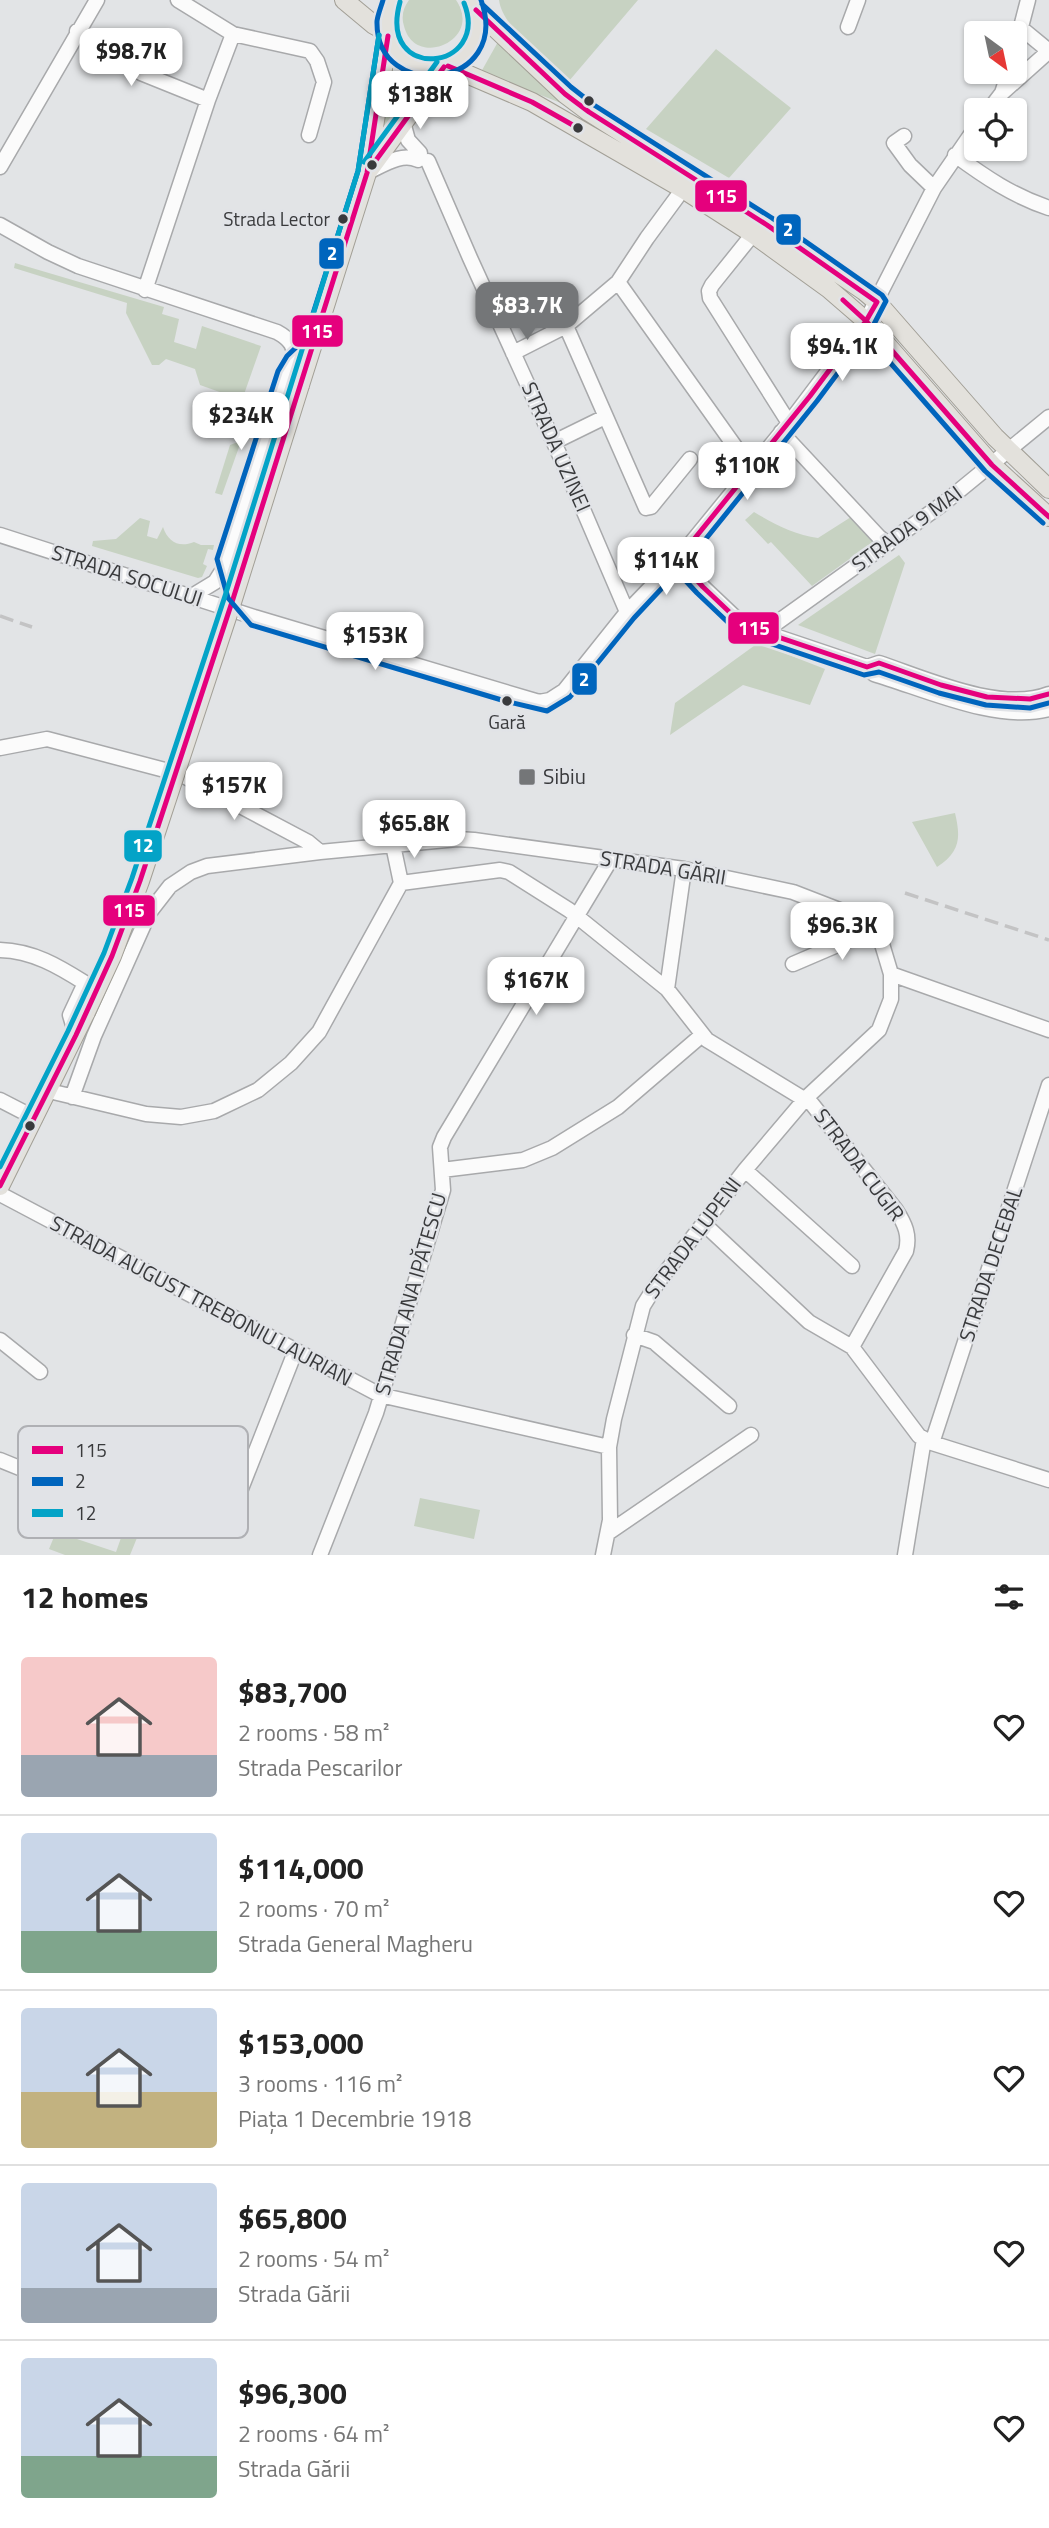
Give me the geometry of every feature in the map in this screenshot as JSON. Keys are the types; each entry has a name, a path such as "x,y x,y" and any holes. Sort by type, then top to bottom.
{"main road":[{"path":"344,0 387,34 394,48 409,63 430,69 446,66 465,55 473,44 478,23 475,4"},
{"path":"0,1186 76,1035 112,956 140,881 233,599 367,173 387,34 386,18 393,0"},
{"path":"475,4 565,93 589,112 760,230 877,302 1008,452 1049,489"},
{"path":"367,173 446,66"},
{"path":"446,66 532,102 760,230 866,321 992,465 1049,517"}],"street":[{"path":"0,167 97,0"},
{"path":"178,0 233,34 310,51 317,61 324,82 309,135"},
{"path":"848,27 859,0"},
{"path":"1023,21 1028,0"},
{"path":"77,31 141,73 208,100"},
{"path":"998,98 1049,51 1027,33"},
{"path":"145,290 208,100 233,34"},
{"path":"1002,93 1005,84"},
{"name":"STRADA UZINEI","path":"403,122 408,141 425,161 554,442 627,611"},
{"path":"904,136 894,143 909,165 934,188"},
{"name":"STRADA SOCULUI","path":"0,535 254,617 539,702 550,700 564,691 627,611 678,559 785,428 866,321 913,226 964,143"},
{"path":"955,155 1008,192 1049,208"},
{"path":"367,173 400,158 413,157 425,161"},
{"path":"513,353 566,326 618,282 683,189"},
{"path":"0,225 58,257 145,290 277,332 292,344 294,362"},
{"path":"760,230 712,285 710,298 785,428 888,544"},
{"path":"618,282 751,469"},
{"path":"566,326 646,508 651,507 690,459"},
{"path":"192,596 215,582 226,560 286,374 313,344"},
{"path":"554,442 605,417"},
{"name":"STRADA 9 MAI","path":"760,631 775,624 888,544 992,465 1049,417"},
{"path":"678,559 724,609 740,622 760,631 867,667 874,674 999,712 1027,713 1049,709"},
{"path":"226,560 236,594 254,617"},
{"path":"867,667 878,663 992,699 1019,701 1049,694"},
{"path":"0,748 47,739 180,774 308,842 320,852"},
{"name":"STRADA GĂRII","path":"72,1097 93,1036 149,913 170,886 207,866 320,852 474,840 684,869 793,892 866,919 877,928"},
{"path":"49,1091 146,1114 181,1117 214,1111 258,1090 291,1063 319,1032 401,883 393,845"},
{"name":"STRADA ANA IPĂTESCU","path":"320,1555 376,1413 443,1190 440,1147 443,1138 611,859"},
{"path":"667,989 684,869"},
{"path":"401,883 500,870 509,872 576,916 667,989 712,1044 806,1098"},
{"path":"793,964 877,928 891,974 1049,1030"},
{"path":"0,950 37,956 85,982 70,1016 76,1035"},
{"name":"STRADA LUPENI","path":"603,1555 611,1507 609,1447 643,1306 649,1294 703,1223 806,1098 879,1030 891,999 891,974"},
{"path":"442,1170 523,1160 552,1148 618,1107 702,1035"},
{"name":"STRADA DECEBAL","path":"902,1553 928,1441 1049,1085"},
{"name":"STRADA CUGIR","path":"806,1098 896,1210 909,1241 906,1251 852,1346"},
{"path":"0,1100 35,1118"},
{"path":"745,1170 852,1266"},
{"name":"STRADA AUGUST TREBONIU LAURIAN","path":"0,1194 380,1395 609,1447"},
{"path":"703,1223 809,1322 852,1346 910,1426 928,1441 1049,1480"},
{"path":"634,1335 654,1342 730,1406"},
{"path":"0,1340 40,1371"},
{"path":"248,1471 295,1352"},
{"path":"608,1533 751,1436"},
{"path":"0,1460 18,1467"}],"green space":[{"path":"409,0 456,0 462,14 461,27 455,37 433,48 421,46 411,39 403,19"},
{"path":"499,0 638,0 569,81 517,33 502,11"},
{"path":"499,40 564,101 561,103 481,72"},
{"path":"716,49 791,108 729,178 646,129"},
{"path":"388,71 418,89 380,142"},
{"path":"15,263 164,307 162,314 179,319 174,342 196,349 202,326 261,346 242,400 200,385 195,369 166,359 159,365 152,365 126,313 127,303 14,268"},
{"path":"241,432 244,433 222,495 215,493 230,445 238,442"},
{"path":"754,512 785,528 818,538 851,517 873,542 812,586 771,542 768,544 745,520"},
{"path":"140,518 150,521 147,536 157,539 163,527 168,537 179,544 194,542 214,545 213,550 208,549 203,564 207,566 202,577 92,546 93,541 116,539"},
{"path":"899,555 905,563 875,654 798,625"},
{"path":"758,643 825,669 810,705 743,685 670,735 675,703"},
{"path":"955,813 957,844 950,856 937,867 912,822"},
{"path":"420,1498 480,1510 474,1539 414,1526"},
{"path":"54,1538 74,1538 116,1552 121,1538 137,1538 130,1555 65,1555 49,1549"}],"railway":[{"path":"0,616 32,627"},
{"path":"905,893 1049,940"}],"transit line":[{"name":"2","path":"383,0 377,21 382,48 397,65 417,74 440,75 462,68 478,52 486,30 481,0"},
{"name":"12","path":"400,2 397,28 404,46 417,56 433,59 450,54 462,43 468,26 464,3"},
{"name":"2","path":"379,35 358,171 305,339 287,356 278,371 217,559 228,598 251,625 505,701 547,711 570,697 634,618 692,556 817,401 873,326 886,301 882,295 772,218 594,105 482,4"},
{"name":"115","path":"476,10 565,94 589,112 767,225 877,302 810,396 678,559 740,622 760,631 867,667 879,663 941,685 987,697 1030,699 1049,694"},
{"name":"12","path":"0,1167 104,953 132,878 225,596 358,171 379,35"},
{"name":"115","path":"0,1186 76,1035 112,956 140,881 233,599 367,173 388,36"},
{"name":"12","path":"364,162 437,62"},
{"name":"115","path":"448,66 532,102 578,128"},
{"name":"115","path":"371,167 444,67"},
{"name":"115","path":"843,300 866,321 992,465 1049,517"},
{"name":"2","path":"859,327 985,471 1043,523"},
{"name":"2","path":"671,565 736,630 757,639 864,675 879,672 939,693 986,705 1030,708 1049,703"}],"place":[{"name":"Strada Lector","path":"343,219"},
{"name":"Gară","path":"507,701"},
{"name":"Sibiu","path":"527,777"}]}
